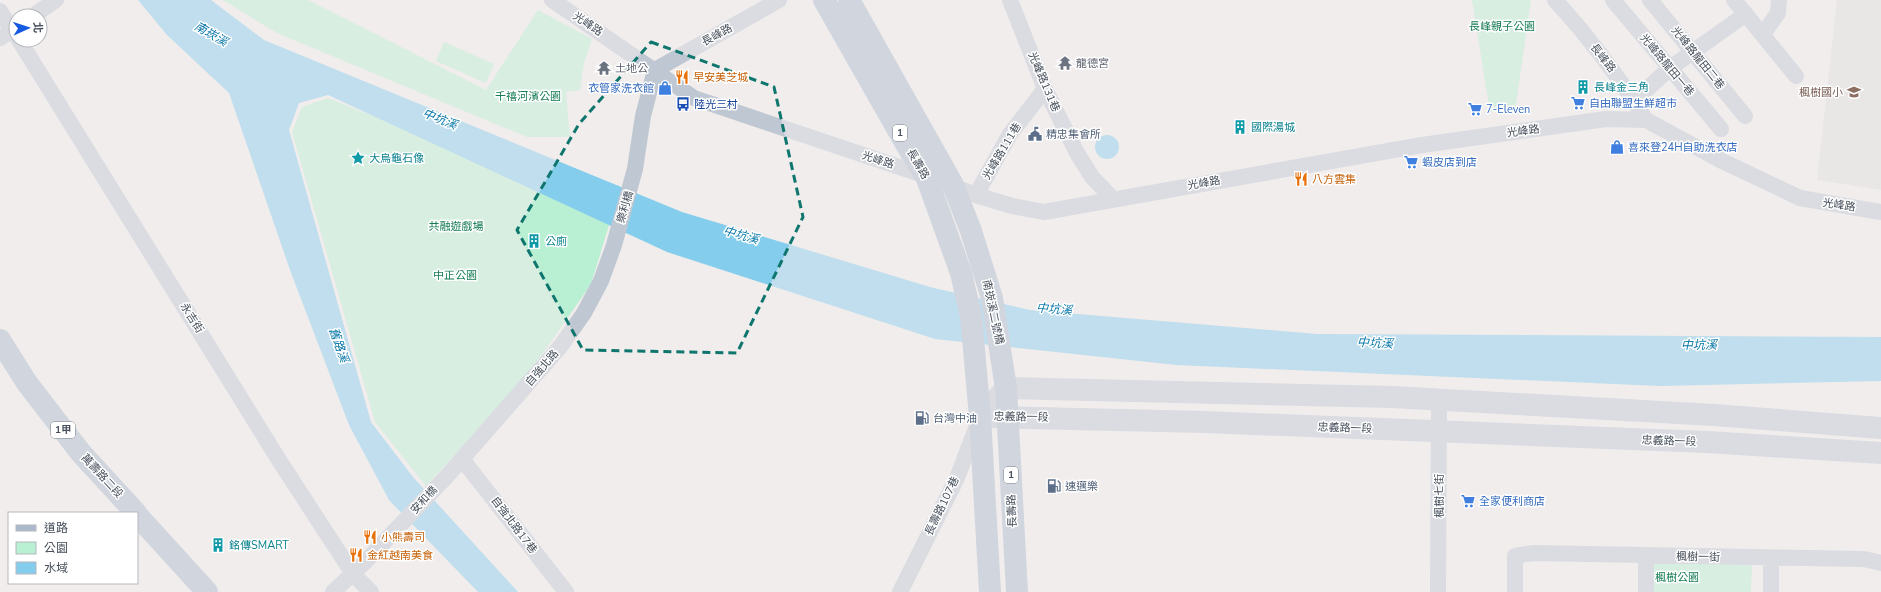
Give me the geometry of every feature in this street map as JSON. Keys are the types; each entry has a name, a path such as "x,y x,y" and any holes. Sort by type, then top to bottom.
{"main road":[{"name":"長壽路","path":"824,0 926,176 961,273"},
{"name":"長壽路","path":"849,0 953,185 972,231 983,266"},
{"name":"南崁溪二號橋","path":"983,266 992,298 1003,358"},
{"name":"南崁溪二號橋","path":"961,273 971,316 980,417"},
{"name":"萬壽路二段","path":"0,340 27,383 81,453 134,512"},
{"name":"長壽路","path":"1003,358 1008,416 1017,592"},
{"path":"1006,388 1212,392 1440,400 1714,415 1881,428"},
{"name":"忠義路一段","path":"980,417 1006,388"},
{"name":"忠義路一段","path":"980,417 1008,416 1205,422 1707,442 1881,453"},
{"name":"1","path":"980,417 990,592"},
{"name":"萬壽路二段","path":"138,516 207,592"}],"street":[{"path":"44,8 56,0"},
{"name":"光峰路","path":"552,0 694,98 953,185 976,195 1012,206 1044,212 1422,145 1606,119 1646,120 1720,160 1800,198 1881,212"},
{"name":"長峰路","path":"655,70 780,0"},
{"name":"光峰路131巷","path":"1010,0 1045,89 1077,153 1092,177 1113,200"},
{"name":"長峰路","path":"1555,0 1574,21 1626,88 1646,120"},
{"name":"光峰路龍田一巷","path":"1613,0 1721,129"},
{"name":"光峰路龍田二巷","path":"1650,0 1745,116"},
{"path":"1734,0 1796,76"},
{"path":"1763,34 1778,13 1779,0"},
{"name":"永吉街","path":"0,11 8,26"},
{"path":"1634,101 1670,68 1746,14"},
{"name":"永吉街","path":"21,48 277,456 353,574 371,592"},
{"name":"樂利橋","path":"614,245 636,169 643,116 655,70"},
{"name":"光峰路111巷","path":"976,195 1010,134 1045,89"},
{"name":"自強北路","path":"447,476 560,347 584,313 601,281 614,245"},
{"name":"楓樹七街","path":"1438,592 1440,400"},
{"name":"長壽路107巷","path":"900,592 957,478 980,417"},
{"name":"自強北路17巷","path":"462,459 566,592"},
{"name":"安和橋","path":"353,574 447,476"},
{"name":"楓樹一街","path":"1515,592 1515,556 1533,553 1864,559 1881,563"},
{"path":"1646,556 1646,592"},
{"path":"1771,558 1771,592"},
{"path":"334,592 353,574"}],"highlighted area":[{"path":"651,42 774,87 803,217 737,353 583,350 517,230 579,124"}],"shaded area":[{"name":"楓樹國小","path":"1837,0 1881,0 1881,190 1817,180"}],"green space":[{"name":"千禧河濱公園","path":"223,0 308,0 486,90 538,10 592,39 584,63 580,90 566,92 570,137 527,137 277,33"},
{"name":"長峰親子公園","path":"1472,0 1531,0 1515,111 1490,112"},
{"path":"444,42 494,64 486,83 436,61"},
{"name":"中正公園","path":"328,98 613,212 591,284 530,372 426,486 375,422 292,132 302,107"},
{"name":"楓樹公園","path":"1652,562 1752,564 1751,592 1651,592"}],"water":[{"path":"138,0 211,0 264,40 682,212 930,287 1030,310 1317,334 1881,337 1881,381 1660,386 1176,365 935,339 667,252 328,95 299,103 289,130 371,422 413,477 518,592 478,592 389,500 349,425 290,270 229,93 167,35"},
{"path":"1107,135 1116,138 1119,147 1116,156 1107,159 1098,156 1095,147 1098,138"}],"place":[{"name":"龍德宮","path":"1065,63"},
{"name":"土地公","path":"604,68"},
{"name":"早安美芝城","path":"682,77"},
{"name":"長峰金三角","path":"1583,87"},
{"name":"衣管家洗衣館","path":"665,88"},
{"name":"楓樹國小","path":"1854,92"},
{"name":"自由聯盟生鮮超市","path":"1578,103"},
{"name":"陸光三村","path":"683,104"},
{"name":"7-Eleven","path":"1475,109"},
{"name":"國際湯城","path":"1240,127"},
{"name":"精忠集會所","path":"1035,134"},
{"name":"喜來登24H自助洗衣店","path":"1617,147"},
{"name":"大烏龜石像","path":"358,158"},
{"name":"蝦皮店到店","path":"1411,162"},
{"name":"八方雲集","path":"1301,179"},
{"name":"公廁","path":"534,241"},
{"name":"台灣中油","path":"922,418"},
{"name":"速邁樂","path":"1054,486"},
{"name":"全家便利商店","path":"1468,501"},
{"name":"小熊壽司","path":"370,537"},
{"name":"銘傳SMART","path":"218,545"},
{"name":"金紅越南美食","path":"356,555"}],"water label":[{"name":"南崁溪","path":"211,34"},
{"name":"中坑溪","path":"440,119"},
{"name":"中坑溪","path":"741,235"},
{"name":"中坑溪","path":"1054,309"},
{"name":"中坑溪","path":"1375,343"},
{"name":"舊路溪","path":"339,345"},
{"name":"中坑溪","path":"1699,345"}],"park label":[{"name":"共融遊戲場","path":"456,226"}]}
